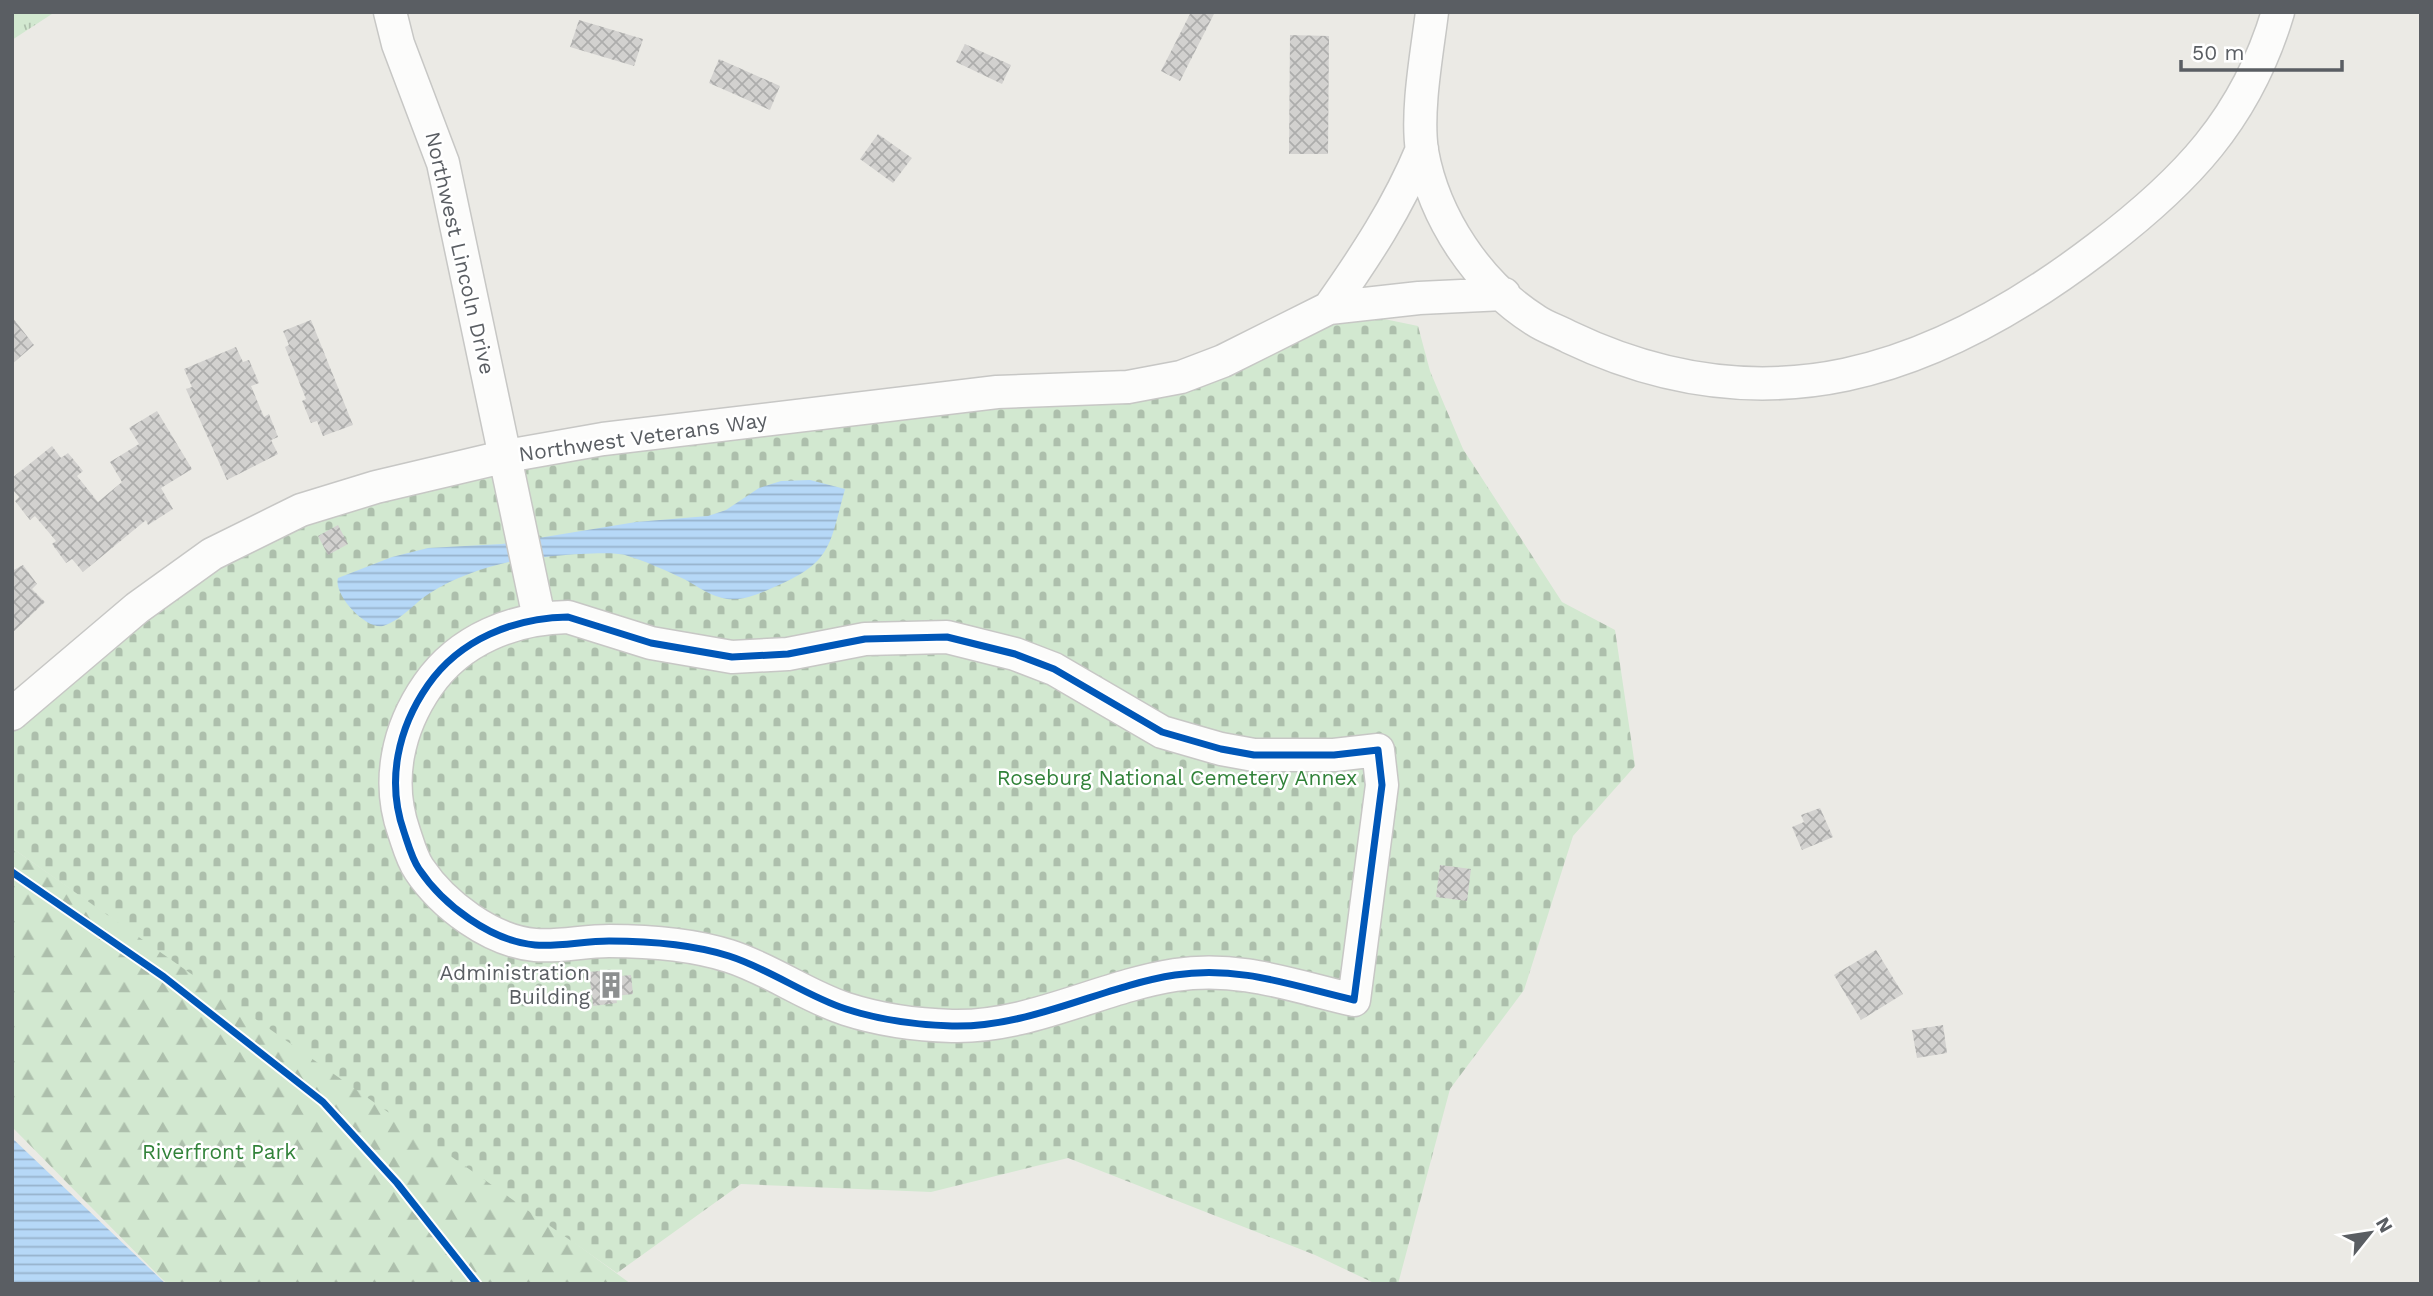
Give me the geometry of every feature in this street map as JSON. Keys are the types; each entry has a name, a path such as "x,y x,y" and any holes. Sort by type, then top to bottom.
{"street":[{"name":"Northwest Lincoln Drive","path":"390,12 398,44 443,163 507,456 539,618"},
{"name":"Northwest Veterans Way","path":"1329,308 1377,240 1404,193 1422,149 1432,12"},
{"name":"Northwest Veterans Way","path":"1422,149 1446,222 1468,257 1504,294 1535,320 1586,345 1653,368 1707,379 1760,383 1809,381 1862,372 1908,359 2001,316 2079,263 2183,178 2220,134 2244,96 2268,47 2278,12"},
{"name":"Northwest Veterans Way","path":"12,714 137,608 212,554 301,510 376,486 507,456 603,439 997,392 1128,387 1181,377 1223,361 1329,308 1419,298 1504,294"},
{"path":"568,617 651,643 732,657 788,654 865,639 947,637 980,644 1054,669 1162,732 1221,749 1254,755 1334,755 1378,750 1382,785 1354,1000 1282,980 1217,971 1175,975 1015,1020 950,1026 884,1019 845,1008 731,956 696,948 632,942 534,944 486,928 460,912 416,866 401,824 396,758 404,727 434,677 481,638 510,625 539,618 568,617"}],"green space":[{"path":"12,12 55,12 12,40"},
{"name":"Roseburg National Cemetery Annex","path":"1360,314 1418,326 1430,371 1463,449 1562,602 1615,630 1635,766 1573,836 1524,990 1450,1089 1398,1284 1376,1284 1315,1255 1068,1158 931,1192 741,1184 617,1273 12,848 12,714 301,510 443,470 1128,387"},
{"name":"Riverfront Park","path":"12,848 492,1182 631,1284 167,1284 12,1127"}],"water":[{"path":"810,480 845,489 825,551 817,561 792,579 744,598 721,598 640,560 625,555 603,553 529,559 485,568 440,587 396,620 383,626 368,623 352,610 338,585 338,578 392,557 428,548 502,544 636,522 708,516 726,510 759,488 781,481"},
{"path":"12,1138 166,1284 12,1284"}],"building":[{"path":"1191,12 1215,12 1180,81 1161,71"},
{"path":"579,20 643,39 634,66 570,47"},
{"path":"1290,35 1329,36 1328,154 1289,154"},
{"path":"965,44 1011,65 1002,84 956,62"},
{"path":"719,59 780,86 770,110 709,83"},
{"path":"878,134 912,158 893,183 860,159"},
{"path":"12,317 34,345 12,364"},
{"path":"311,320 353,425 323,436 317,421 311,423 302,401 306,399 285,347 289,345 283,331"},
{"path":"236,347 243,362 249,360 259,383 251,386 264,417 269,414 278,437 271,440 278,454 227,480 186,389 192,387 184,369"},
{"path":"157,411 192,469 161,488 173,509 148,525 146,520 83,572 72,559 66,563 52,544 56,541 35,516 30,520 15,501 19,497 12,489 12,478 52,446 61,458 68,453 83,471 77,476 98,502 122,482 110,462 139,444 129,428"},
{"path":"338,525 348,544 328,555 318,536"},
{"path":"23,565 37,584 32,589 45,602 12,633 12,571"},
{"path":"1820,808 1833,837 1802,850 1792,827 1804,822 1801,815"},
{"path":"1440,865 1471,869 1467,901 1436,897"},
{"path":"1876,950 1903,994 1861,1020 1834,975"},
{"name":"Administration Building","path":"610,970 611,977 631,975 633,994 616,996 617,1003 593,1006 589,972"},
{"path":"1943,1025 1947,1053 1917,1058 1912,1030"}],"cycle path":[{"path":"568,617 651,643 732,657 788,654 865,639 947,637 1015,654 1054,669 1162,732 1221,749 1254,755 1334,755 1378,750 1382,785 1354,1000 1266,978 1199,973 1175,975 1119,988 1009,1021 981,1025 925,1024 885,1019 846,1009 744,961 700,949 624,941 535,945 518,942 485,929 441,895 419,869 412,856 396,794 402,737 428,685 456,655 490,634 508,627 548,618 568,617"},
{"path":"12,872 164,977 323,1102 397,1183 477,1284"}],"place":[{"name":"Administration Building","path":"611,985"}]}
